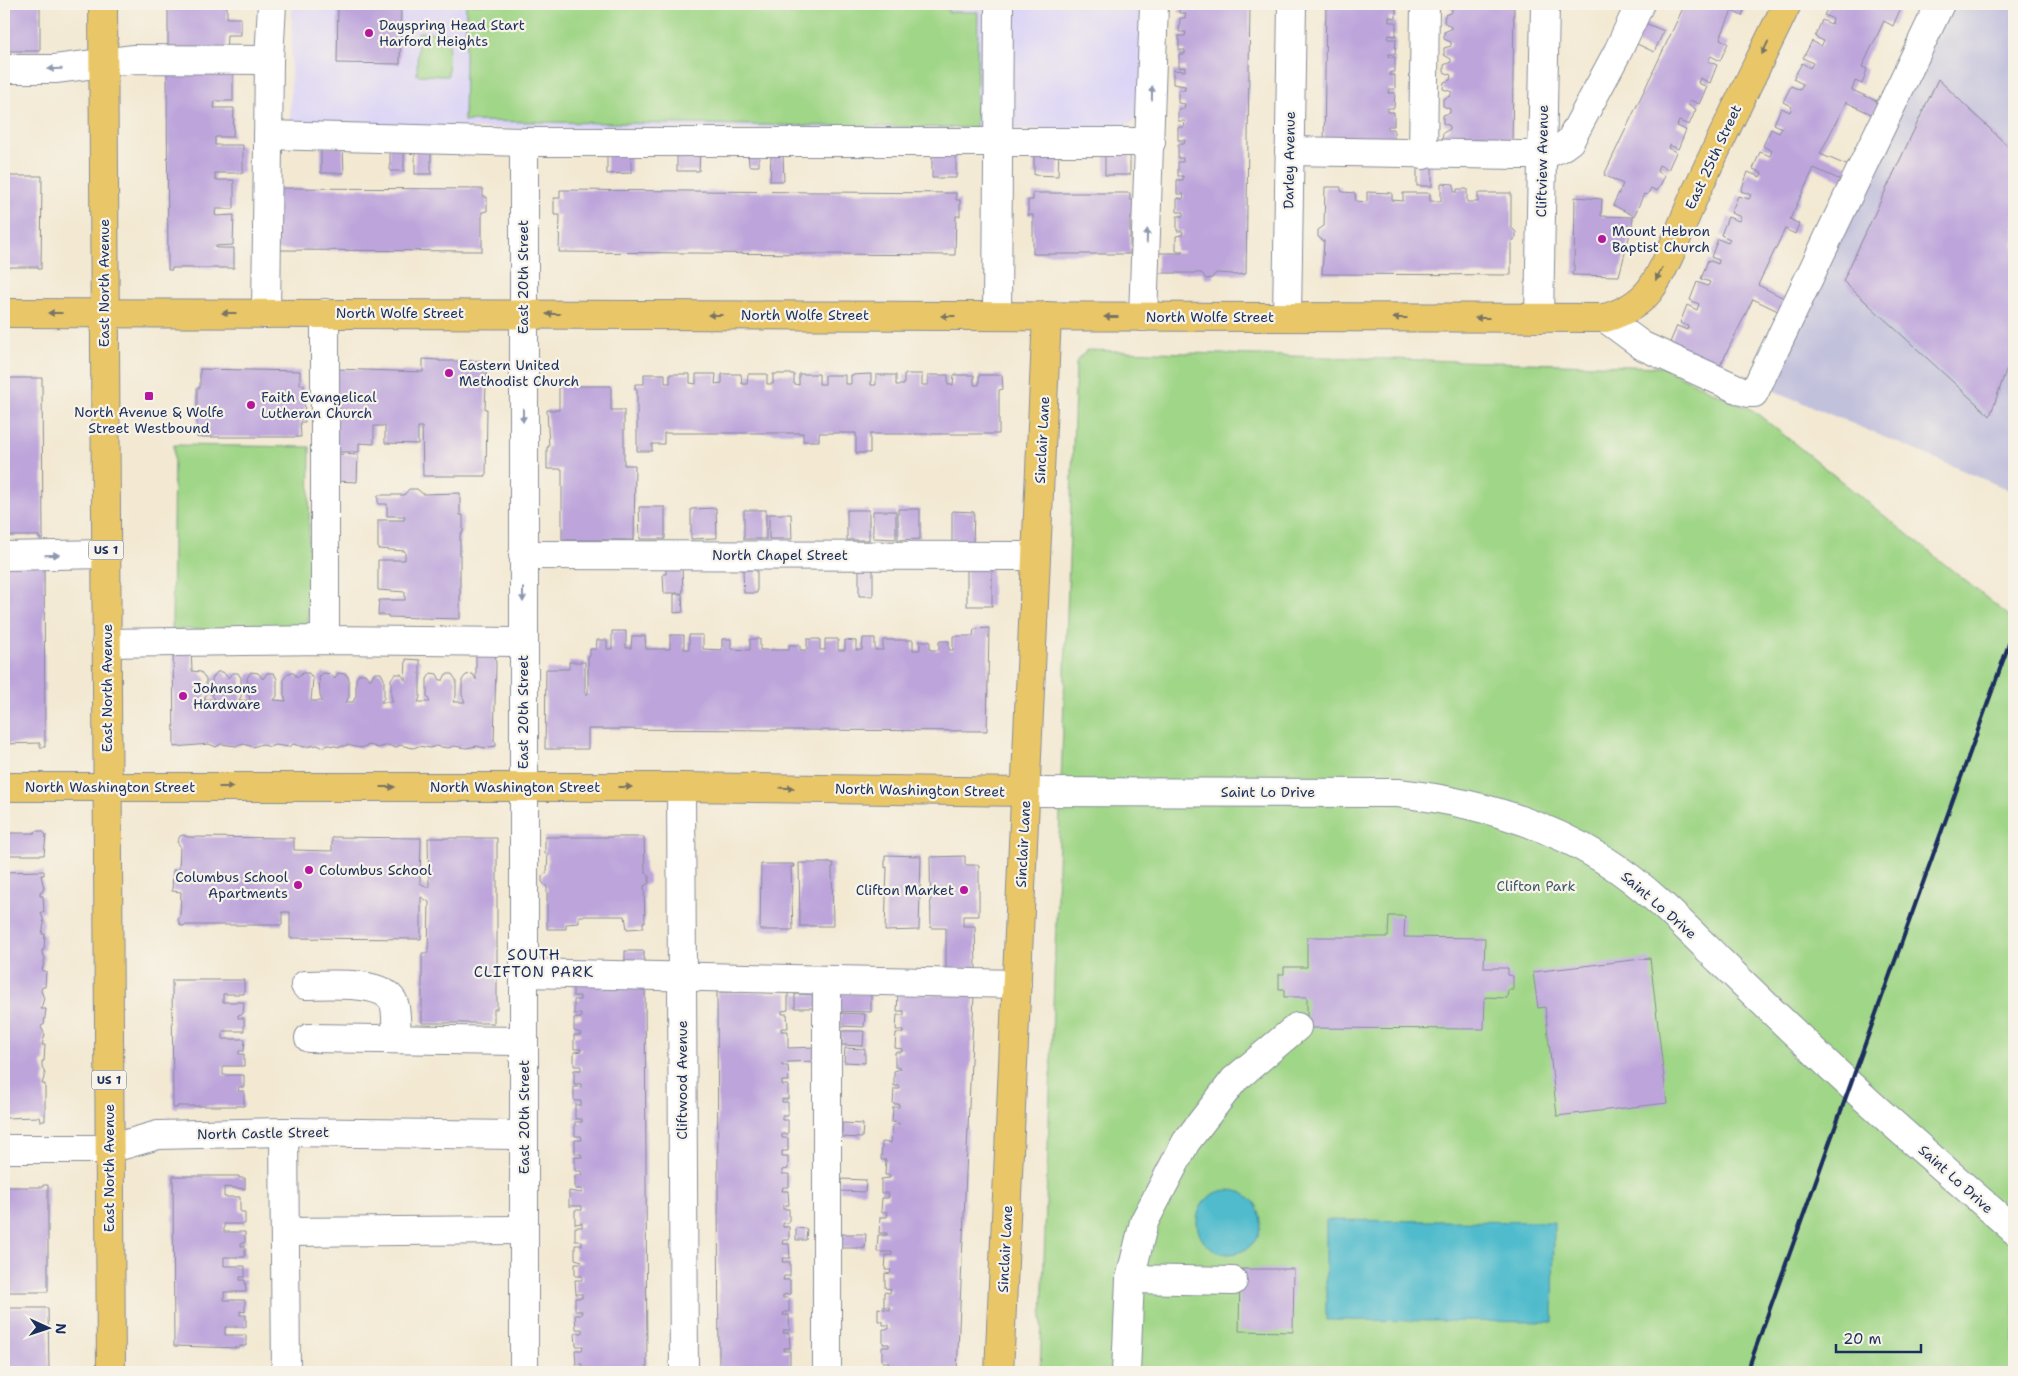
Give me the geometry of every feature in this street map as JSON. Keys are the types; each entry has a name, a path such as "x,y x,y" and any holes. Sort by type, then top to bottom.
{"main road":[{"name":"East North Avenue","path":"103,4 111,1372"},
{"name":"East 25th Street","path":"1605,318 1616,315 1631,307 1650,290 1667,258 1697,190 1786,4"},
{"name":"North Wolfe Street","path":"4,313 1605,318"},
{"name":"Sinclair Lane","path":"999,1372 1047,316"},
{"name":"North Washington Street","path":"4,787 681,787 1025,792"}],"street":[{"path":"266,314 268,60 272,4"},
{"path":"997,316 999,4"},
{"path":"1143,317 1151,142 1154,4"},
{"name":"Darley Avenue","path":"1287,317 1292,4"},
{"path":"1423,154 1425,4"},
{"name":"Cliftview Avenue","path":"1540,318 1545,4"},
{"path":"1290,151 1423,154 1542,154 1559,151 1570,141 1618,51 1640,4"},
{"path":"1605,318 1643,346 1749,394 1754,393 1940,4"},
{"path":"4,69 55,69 134,59 268,60"},
{"path":"268,135 524,142 1151,142"},
{"name":"East 20th Street","path":"524,142 524,1372"},
{"path":"325,313 325,640"},
{"path":"4,556 106,554"},
{"name":"North Chapel Street","path":"523,555 1036,556"},
{"path":"106,643 325,640 523,642"},
{"name":"Cliftwood Avenue","path":"681,787 684,1372"},
{"name":"Saint Lo Drive","path":"1025,792 1398,793 1459,802 1506,814 1536,825 1603,859 1637,883 1677,919 1825,1062 2014,1230"},
{"path":"524,973 1017,984"},
{"path":"827,980 827,1372"},
{"path":"305,985 357,985 382,990 393,1002 397,1039"},
{"path":"1126,1372 1130,1279 1144,1222 1186,1142 1234,1080 1297,1027"},
{"path":"310,1038 524,1041"},
{"path":"284,1132 286,1372"},
{"name":"North Castle Street","path":"4,1149 109,1148 158,1135 284,1132 524,1135"},
{"path":"285,1232 524,1230"},
{"path":"1130,1279 1233,1281"}],"shaded area":[{"path":"292,4 1146,4 1144,112 1124,129 290,128"},
{"path":"1947,4 2014,4 2014,492 1770,389"}],"green space":[{"path":"466,4 948,4 948,12 978,12 976,128 464,121"},
{"path":"418,32 449,33 448,76 417,75"},
{"name":"Clifton Park","path":"1087,350 1661,367 1754,411 2014,620 2014,1372 1040,1372 1076,362"},
{"path":"174,445 310,447 308,631 172,629"}],"water":[{"path":"1223,1190 1235,1190 1252,1199 1259,1210 1261,1222 1259,1234 1252,1245 1235,1254 1223,1254 1211,1249 1202,1240 1197,1228 1197,1216 1202,1204 1211,1195"},
{"path":"1326,1220 1554,1222 1553,1322 1326,1320"}],"building":[{"path":"4,4 40,4 40,51 4,51"},
{"path":"168,4 227,4 227,18 241,18 241,35 227,35 226,54 168,54"},
{"name":"Dayspring Head Start Harford Heights","path":"338,4 401,4 400,64 337,63"},
{"path":"1180,4 1250,4 1246,274 1216,273 1212,278 1206,279 1202,273 1157,273 1157,253 1182,253 1183,251 1176,251 1176,236 1182,235 1183,231 1177,231 1177,216 1183,216 1183,212 1177,212 1177,198 1183,199 1184,194 1177,194 1177,180 1183,180 1183,176 1178,176 1178,162 1183,162 1183,158 1178,158 1178,144 1184,144 1185,140 1178,140 1178,127 1184,127 1185,121 1178,121 1178,109 1184,109 1185,104 1178,103 1178,90 1185,90 1185,86 1173,84 1173,70 1185,71 1185,67 1179,68 1179,54 1185,54 1185,50 1179,50 1179,36 1185,36 1186,32 1179,32 1180,18 1185,18 1186,13 1179,13"},
{"path":"1326,4 1396,4 1396,18 1389,17 1389,22 1396,22 1396,36 1389,35 1388,39 1396,39 1395,54 1389,54 1388,57 1395,57 1395,72 1390,72 1389,75 1395,75 1395,89 1389,89 1388,93 1395,93 1394,108 1388,108 1388,112 1394,112 1394,126 1388,126 1388,129 1394,129 1394,145 1324,146"},
{"path":"1442,4 1514,4 1512,147 1442,142 1443,133 1450,129 1450,126 1443,123 1443,115 1450,113 1450,109 1443,106 1443,99 1450,96 1452,92 1443,89 1444,82 1450,80 1451,75 1444,72 1444,65 1451,62 1451,59 1444,55 1444,48 1451,46 1451,42 1444,39 1444,32 1451,29 1451,27 1444,22 1445,15 1452,12 1452,9"},
{"path":"1685,4 1746,4 1742,16 1732,11 1720,39 1728,43 1720,61 1711,56 1708,61 1717,65 1710,83 1700,78 1698,83 1707,87 1699,104 1690,100 1688,105 1696,109 1689,125 1679,121 1677,126 1686,130 1678,149 1669,145 1668,148 1676,152 1668,170 1659,165 1657,171 1665,176 1657,191 1651,188 1647,195 1644,194 1634,216 1613,205 1623,184 1604,175"},
{"path":"1830,4 1902,5 1893,26 1884,21 1862,67 1867,69 1862,84 1855,81 1852,90 1879,102 1873,115 1846,102 1820,154 1851,167 1845,182 1814,168 1790,219 1799,224 1795,234 1785,229 1758,285 1786,299 1780,312 1753,299 1716,374 1669,345 1677,326 1687,330 1688,326 1680,323 1687,305 1697,310 1699,304 1690,300 1697,282 1708,286 1710,282 1701,279 1708,260 1718,264 1719,260 1711,257 1718,239 1728,243 1730,239 1721,235 1728,217 1739,221 1741,217 1731,213 1738,196 1749,199 1751,195 1741,191 1748,172 1760,177 1762,173 1753,169 1760,152 1770,156 1772,151 1763,146 1771,129 1779,133 1782,128 1774,124 1781,108 1790,112 1792,107 1783,102 1791,86 1800,90 1803,84 1793,79 1802,63 1810,68 1813,63 1803,58 1812,41 1821,46 1824,41 1815,37 1822,20 1831,24 1833,19 1824,15"},
{"path":"1643,22 1664,31 1654,52 1633,42"},
{"path":"167,65 233,68 233,101 215,101 214,108 234,108 233,137 215,137 215,145 243,145 243,173 215,173 215,180 234,180 234,209 216,209 215,213 216,216 234,215 233,245 216,246 216,248 234,248 234,268 172,268 172,270 168,270"},
{"path":"1938,79 2014,152 2014,348 1990,416 1843,281"},
{"path":"390,146 404,147 404,171 390,171"},
{"path":"321,147 343,147 344,173 321,173"},
{"path":"415,148 431,148 431,174 415,174"},
{"path":"607,148 631,148 631,173 607,174"},
{"path":"677,148 700,148 699,171 677,171"},
{"path":"759,149 759,166 749,166 748,150"},
{"path":"932,150 956,151 956,178 932,178"},
{"path":"1034,150 1059,150 1058,176 1034,175"},
{"path":"1105,151 1130,151 1130,175 1105,175"},
{"path":"771,155 783,155 784,181 770,181"},
{"path":"1417,160 1432,160 1432,186 1417,186"},
{"path":"4,176 42,176 41,269 38,269 38,267 4,267"},
{"path":"1441,183 1454,184 1454,192 1457,192 1457,189 1467,189 1467,202 1478,202 1478,193 1511,193 1511,227 1516,232 1516,238 1511,242 1511,275 1322,274 1324,241 1318,237 1318,230 1324,226 1325,187 1341,187 1343,192 1355,193 1356,201 1367,202 1367,192 1392,193 1392,200 1403,201 1403,193 1430,193 1430,201 1441,201"},
{"path":"275,188 483,189 483,197 487,197 487,211 482,212 482,251 274,250"},
{"path":"560,190 956,193 956,200 960,200 960,216 956,216 955,255 559,252 560,215 554,215 554,198 560,198"},
{"path":"1033,193 1130,193 1130,200 1135,200 1135,217 1130,217 1130,254 1033,254 1033,215 1028,215 1028,200 1033,200"},
{"path":"1575,197 1602,199 1601,216 1633,217 1619,276 1572,275 1574,271"},
{"path":"423,359 487,361 485,409 487,409 486,476 423,476 422,427 418,427 418,444 385,443 385,426 374,426 374,444 359,443 359,452 336,452 336,369 423,372"},
{"name":"Faith Evangelical Lutheran Church","path":"200,369 300,371 300,385 304,385 305,422 300,422 301,437 197,437 197,388 200,388"},
{"path":"644,374 665,374 665,383 670,383 670,374 690,374 690,383 696,384 696,374 716,374 715,384 722,383 722,374 741,374 742,384 747,384 748,374 767,374 767,384 773,384 773,374 794,374 794,384 799,385 799,374 819,374 819,384 825,384 825,375 845,375 845,384 851,384 851,375 871,374 871,385 876,385 876,375 896,375 896,385 904,385 904,374 922,374 922,385 928,385 928,375 948,375 948,385 953,385 954,375 974,375 974,385 979,385 979,375 1002,375 1003,389 999,390 999,434 870,434 870,453 856,453 856,433 819,433 819,441 803,441 803,433 664,433 664,444 652,444 652,451 637,451 637,389 635,389 635,384 644,384"},
{"path":"4,378 42,378 43,539 39,539 39,536 4,536"},
{"path":"559,386 611,386 611,410 624,410 624,465 635,465 634,540 562,540 562,469 547,469 547,447 549,447 547,410 559,410"},
{"path":"337,454 358,455 357,482 335,481"},
{"path":"409,489 417,489 423,494 460,493 460,515 463,515 463,533 460,536 460,619 388,617 388,615 378,615 379,600 405,600 405,592 378,590 378,560 405,560 405,551 378,549 378,520 404,520 405,516 387,516 387,504 378,504 378,495 404,495"},
{"path":"639,507 665,507 665,539 640,539"},
{"path":"716,508 717,538 691,539 691,509"},
{"path":"898,509 920,509 920,539 898,540"},
{"path":"744,510 766,510 766,539 744,539"},
{"path":"847,510 869,510 869,540 847,540"},
{"path":"873,511 896,511 896,539 873,538"},
{"path":"952,511 974,512 973,543 952,542"},
{"path":"769,514 791,514 792,539 769,539"},
{"path":"44,561 45,747 40,747 40,743 4,744 4,563"},
{"path":"682,567 683,593 664,593 663,574 666,574 666,568"},
{"path":"873,569 873,596 859,596 859,570"},
{"path":"967,569 992,569 992,606 967,606"},
{"path":"743,570 757,570 757,593 744,593"},
{"path":"674,594 682,594 683,612 674,613"},
{"path":"989,628 987,731 588,729 588,749 545,749 546,669 569,669 569,662 585,662 585,694 588,694 588,656 590,656 590,649 596,649 597,640 607,640 607,649 612,649 612,631 626,631 626,648 631,648 632,636 645,636 646,649 670,649 670,635 684,635 684,649 689,649 689,635 703,635 703,649 722,650 722,639 731,639 731,649 750,650 750,639 760,639 760,650 789,650 789,645 800,645 800,650 807,650 807,639 820,639 820,650 825,650 825,639 838,639 838,650 845,650 845,640 856,641 856,650 862,650 863,638 875,638 875,650 883,650 883,640 913,640 913,650 920,650 920,641 930,641 930,650 939,650 939,641 949,641 949,650 953,650 953,636 973,636 974,629"},
{"path":"191,646 192,671 201,672 206,679 206,695 204,700 215,700 212,695 212,679 217,672 223,672 228,678 232,673 238,673 241,678 241,697 239,700 250,701 247,678 251,672 258,673 263,679 267,673 274,673 277,679 277,696 274,700 286,701 284,679 288,673 294,673 297,678 303,673 309,673 313,679 311,701 322,701 319,677 323,673 330,674 335,679 338,673 346,674 349,679 349,697 346,702 353,702 356,696 356,679 359,674 365,674 371,679 374,673 381,673 384,679 384,698 381,702 393,702 391,679 395,674 401,674 405,680 406,659 420,660 420,697 418,702 430,702 427,696 427,679 431,673 437,674 440,680 443,680 446,674 452,674 456,680 456,696 453,702 465,702 462,695 462,680 466,675 473,674 476,680 476,649 495,649 494,742 496,742 496,746 466,748 454,746 448,748 436,746 430,748 419,746 413,748 400,745 395,748 388,745 378,748 370,745 360,748 347,745 340,747 329,745 322,747 317,745 304,747 293,744 289,747 275,745 269,747 262,744 253,747 244,744 236,746 221,744 216,747 209,744 174,747 173,647"},
{"path":"42,831 46,835 44,855 4,855 4,833 34,833"},
{"name":"Columbus School Apartments","path":"180,836 188,837 294,838 294,850 332,851 332,837 421,838 420,883 429,888 428,838 497,838 497,1009 494,1009 494,1023 422,1023 422,953 428,953 429,902 421,897 421,939 290,938 290,912 282,912 282,925 181,926 178,920 180,916 181,892 172,891 173,870 179,870 180,846 177,842"},
{"path":"545,837 644,837 645,871 649,876 649,883 644,886 645,922 643,922 643,928 627,929 625,916 579,916 579,923 566,924 566,929 547,929 547,887 542,882 542,876 547,872 548,854 545,854"},
{"path":"885,855 921,856 919,930 885,931 887,867 885,868"},
{"name":"Clifton Market","path":"965,856 965,865 979,865 979,916 963,916 963,926 975,926 976,969 946,969 946,928 931,928 930,857"},
{"path":"799,863 833,863 833,926 800,926"},
{"path":"761,864 793,864 794,867 791,867 793,930 760,930"},
{"path":"44,871 44,875 41,875 44,888 40,896 43,896 44,912 41,912 44,923 42,934 45,934 44,950 42,952 45,958 42,971 46,971 45,987 42,987 41,991 44,998 41,1009 46,1009 44,1025 41,1027 45,1035 42,1045 45,1045 42,1066 45,1074 42,1084 45,1084 45,1121 40,1121 39,1117 4,1118 4,872"},
{"path":"1389,916 1405,916 1404,937 1485,938 1484,968 1508,968 1508,975 1513,976 1513,990 1508,990 1507,998 1485,997 1484,1029 1307,1028 1307,997 1284,997 1284,989 1279,989 1279,974 1284,974 1284,967 1307,967 1307,937 1388,937"},
{"path":"625,951 644,951 644,966 625,966"},
{"path":"1650,958 1667,1103 1557,1116 1545,1007 1538,1008 1533,972"},
{"path":"645,979 647,1372 575,1372 575,1367 582,1367 582,1364 576,1364 575,1350 582,1350 583,1346 576,1346 575,1333 582,1333 582,1329 576,1329 575,1315 581,1315 582,1311 575,1311 575,1298 582,1298 582,1294 576,1294 575,1280 582,1280 582,1276 575,1276 575,1263 581,1263 582,1261 575,1259 575,1245 582,1245 582,1241 575,1241 575,1227 582,1227 582,1223 575,1224 575,1210 582,1210 582,1206 569,1206 569,1191 582,1193 582,1189 575,1189 575,1175 582,1175 581,1171 575,1171 575,1157 582,1157 581,1154 575,1154 575,1140 582,1139 581,1136 575,1136 575,1122 582,1122 582,1119 575,1119 575,1105 581,1105 581,1101 574,1101 574,1087 581,1087 581,1084 574,1084 574,1070 581,1070 581,1066 574,1066 574,1052 581,1051 581,1049 574,1049 574,1035 581,1035 581,1033 574,1031 574,1018 581,1018 581,1014 574,1014 574,1000 580,1000 580,996 573,996 573,980"},
{"path":"172,980 244,980 244,994 223,994 223,1002 244,1002 243,1014 238,1015 238,1018 244,1018 244,1031 223,1031 223,1039 245,1039 244,1051 239,1051 239,1054 244,1054 244,1066 223,1066 223,1075 244,1075 244,1087 239,1087 238,1091 244,1091 244,1106 177,1106 177,1108 173,1108"},
{"path":"717,992 788,993 788,1010 782,1011 782,1014 787,1014 788,1028 781,1028 781,1031 788,1031 788,1048 817,1047 817,1061 782,1064 782,1066 788,1066 789,1081 782,1081 782,1085 788,1085 788,1099 782,1099 782,1102 788,1102 788,1116 782,1116 782,1120 788,1120 788,1134 782,1134 782,1138 788,1138 788,1151 782,1151 782,1156 788,1156 788,1169 782,1170 782,1174 789,1174 789,1187 783,1187 782,1191 788,1191 789,1205 783,1205 783,1209 789,1209 789,1223 783,1223 783,1227 789,1227 789,1240 783,1240 782,1244 789,1244 790,1258 783,1258 782,1262 790,1262 790,1276 784,1276 783,1280 790,1280 790,1294 783,1295 783,1298 789,1298 789,1312 784,1312 783,1315 789,1315 790,1330 784,1330 783,1333 789,1333 790,1348 784,1348 783,1351 790,1351 790,1365 784,1365 783,1368 789,1368 790,1372 719,1372"},
{"path":"835,993 871,994 871,1012 836,1011"},
{"path":"795,994 819,995 819,1008 795,1008"},
{"path":"898,994 974,995 957,1372 882,1372 882,1366 888,1367 889,1362 882,1362 882,1347 889,1347 889,1344 883,1344 883,1329 889,1329 889,1325 883,1325 883,1321 878,1321 878,1308 890,1310 890,1307 884,1307 884,1292 890,1293 891,1289 885,1288 885,1273 890,1274 891,1270 885,1270 886,1255 892,1255 892,1252 877,1252 878,1235 887,1235 887,1233 879,1233 880,1217 887,1217 888,1212 881,1212 882,1198 888,1198 889,1193 881,1193 881,1179 890,1178 890,1175 885,1175 886,1160 881,1160 882,1142 891,1143 892,1126 899,1124 892,1122 893,1107 899,1107 899,1104 893,1104 894,1089 900,1089 900,1086 894,1086 894,1071 901,1069 895,1067 895,1052 902,1052 902,1049 895,1048 896,1033 903,1033 903,1030 896,1030 897,1015 904,1015 904,1011 897,1011"},
{"path":"841,1013 865,1014 864,1027 840,1026"},
{"path":"842,1031 864,1031 863,1046 842,1045"},
{"path":"845,1048 865,1049 865,1063 844,1062"},
{"path":"842,1123 863,1124 862,1138 842,1137"},
{"path":"173,1176 239,1176 239,1178 245,1178 245,1189 224,1187 224,1197 240,1197 240,1211 245,1212 245,1224 224,1224 224,1232 245,1232 245,1243 241,1243 241,1246 245,1246 245,1257 224,1257 224,1266 245,1266 245,1277 240,1277 240,1280 245,1280 246,1292 224,1292 224,1300 245,1300 245,1312 240,1311 240,1315 246,1315 246,1327 225,1327 225,1335 246,1335 246,1346 240,1346 240,1348 174,1346"},
{"path":"840,1179 866,1180 865,1192 840,1191"},
{"path":"43,1185 48,1185 48,1292 4,1292 4,1187 43,1187"},
{"path":"796,1228 807,1229 806,1240 796,1240"},
{"path":"842,1234 866,1234 865,1248 841,1248"},
{"path":"1240,1269 1294,1269 1293,1332 1239,1331"},
{"path":"4,1308 48,1308 49,1372 4,1372"}],"railway":[{"path":"1747,1372 2014,630"}],"place":[{"name":"Dayspring Head Start Harford Heights","path":"369,33"},
{"name":"Mount Hebron Baptist Church","path":"1602,239"},
{"name":"Eastern United Methodist Church","path":"449,373"},
{"name":"North Avenue & Wolfe Street Westbound","path":"149,396"},
{"name":"Faith Evangelical Lutheran Church","path":"251,405"},
{"name":"Johnsons Hardware","path":"183,696"},
{"name":"Columbus School","path":"309,870"},
{"name":"Columbus School Apartments","path":"298,885"},
{"name":"Clifton Market","path":"964,890"}],"district":[{"name":"SOUTH CLIFTON PARK","path":"534,964"}]}
